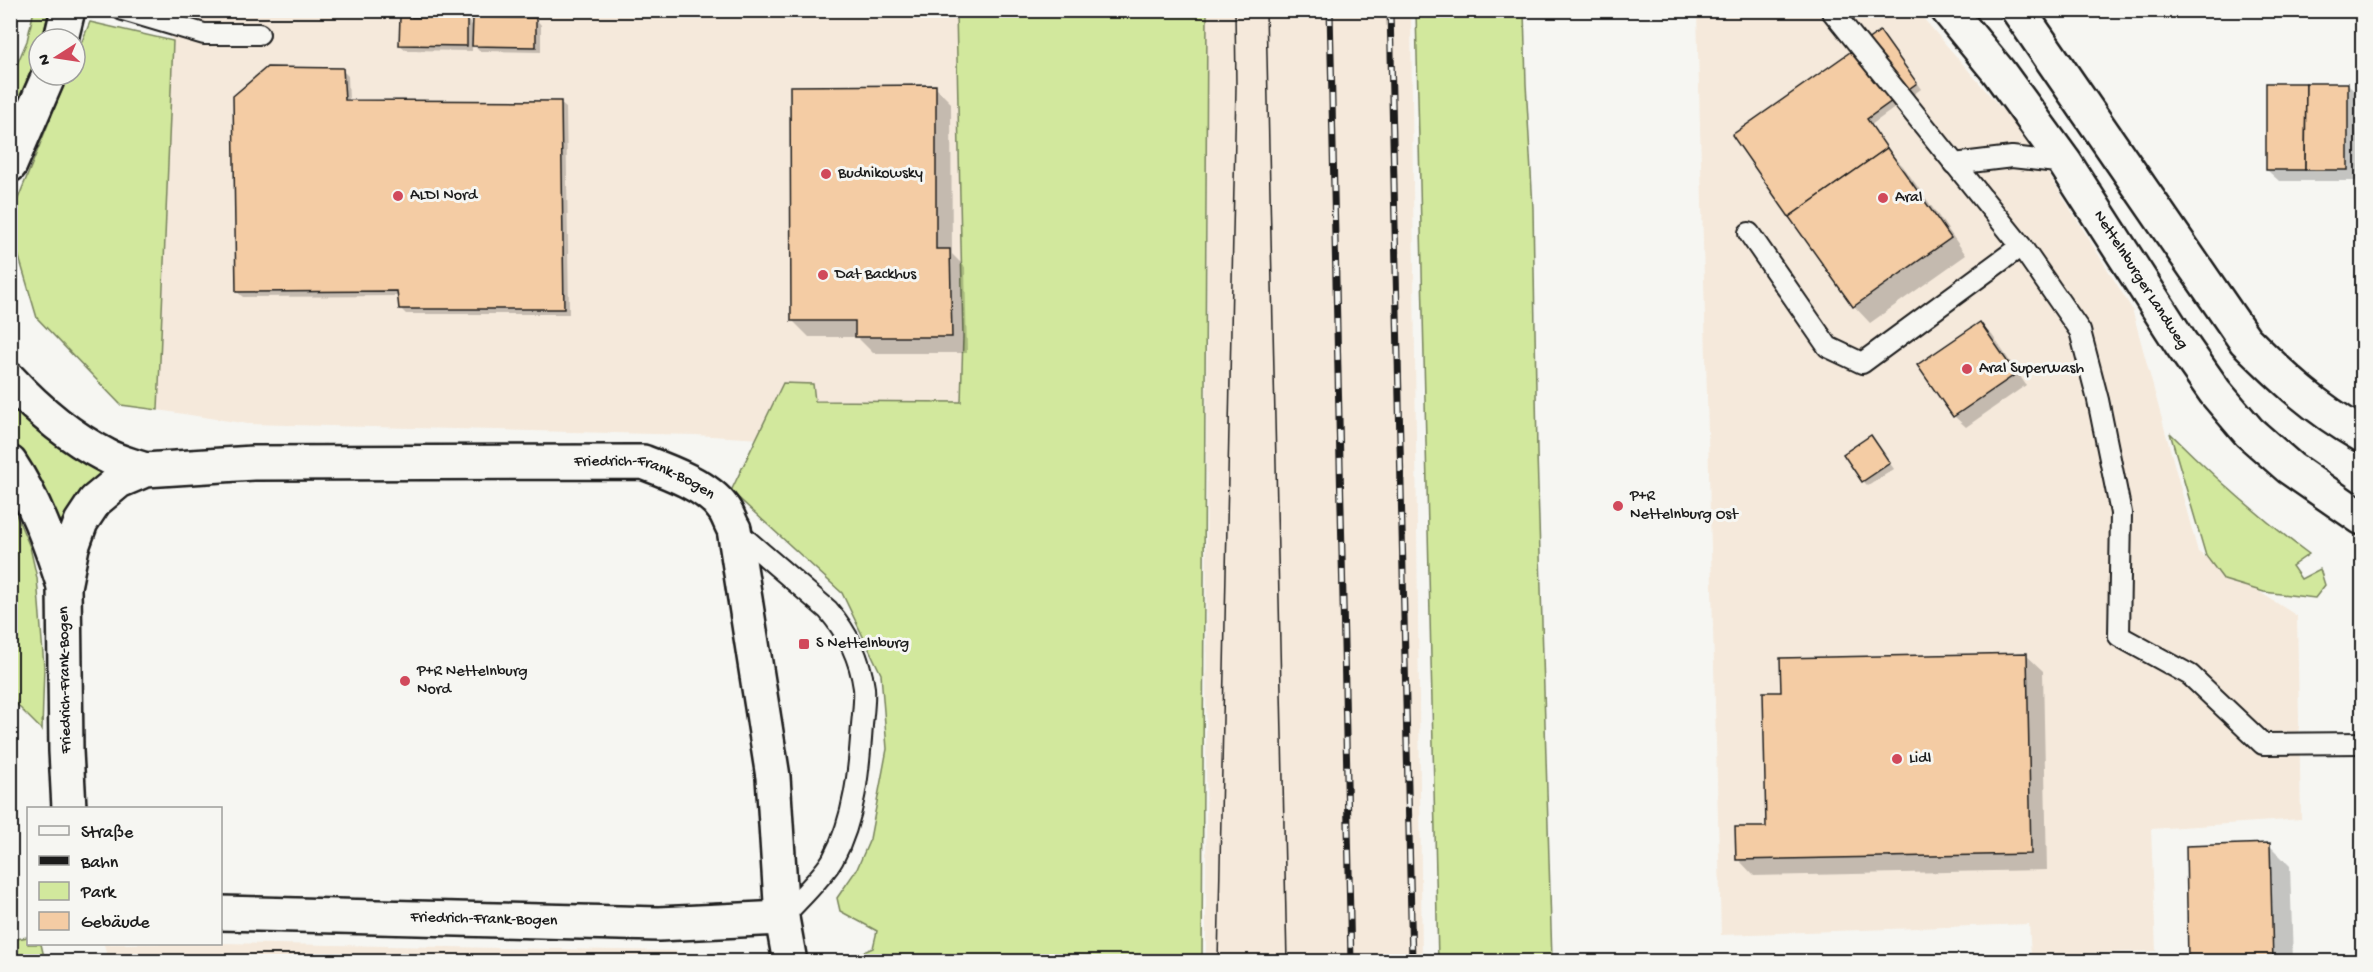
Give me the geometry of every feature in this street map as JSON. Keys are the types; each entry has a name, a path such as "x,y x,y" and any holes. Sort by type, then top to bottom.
{"street":[{"path":"64,27 68,10"},
{"name":"Nettelnburger Landweg","path":"1948,10 1998,71 2065,163 2180,342 2249,432 2290,468 2362,518"},
{"path":"2018,10 2245,340 2289,384 2329,416 2362,435"},
{"path":"10,165 44,87"},
{"name":"Friedrich-Frank-Bogen","path":"10,380 25,396 69,433 106,456 145,470"},
{"name":"Friedrich-Frank-Bogen","path":"69,807 64,587 72,547 88,510 119,481 145,470 253,463 643,462 677,475 699,488 723,507 734,530 773,777 782,918 790,962"},
{"name":"Friedrich-Frank-Bogen","path":"10,463 26,487 44,525 64,587"},
{"name":"Friedrich-Frank-Bogen","path":"222,913 659,924 782,918"}],"lane":[{"path":"123,10 204,34 259,34"},
{"path":"1831,10 2021,246 2080,331 2098,400 2121,513 2119,636 2190,675 2263,744 2362,743"},
{"path":"1954,164 2012,157 2065,163"},
{"path":"1749,233 1828,347 1862,363 2021,246"},
{"path":"734,530 828,610 839,623 856,655 864,690 860,762 852,807 842,838 832,861 782,918"}],"shaded area":[{"path":"148,11 956,11 963,337 961,403 815,401 761,439 695,435 248,424 158,410 173,41"},
{"path":"1207,11 1411,11 1422,961 1324,962 1323,957 1309,962 1206,961"},
{"path":"1697,11 1917,11 2026,137 2132,309 2198,552 2297,616 2301,819 2151,829 2156,951 2031,956 2029,924 1721,935"},
{"path":"222,943 676,951 678,961 108,962 104,945 222,945"}],"green space":[{"path":"34,10 49,11 45,27 30,27"},
{"path":"956,11 1207,11 1202,961 843,961 873,948 877,931 840,911 837,898 857,869 870,839 887,749 881,674 842,593 731,491 783,383 813,384 815,401 961,402 963,337"},
{"path":"1416,11 1524,11 1533,208 1537,453 1552,961 1438,961"},
{"path":"90,22 173,41 158,410 121,405 37,318 11,230 11,216 63,87 87,87 87,29"},
{"path":"27,41 27,79 11,116 11,78"},
{"path":"10,399 102,470 103,476 59,523 11,442"},
{"path":"2170,433 2237,496 2309,554 2292,566 2301,579 2320,569 2325,585 2315,598 2264,592 2224,580 2206,556"},
{"path":"11,503 30,547 37,578 44,667 42,730 16,704 11,676"},
{"path":"27,937 27,945 41,945 45,961 11,961 11,940"}],"building":[{"path":"400,17 467,18 467,46 399,45"},
{"path":"473,17 536,18 536,47 472,46"},
{"path":"1880,31 1917,83 1867,119 1887,148 1789,217 1732,135"},
{"name":"ALDI Nord","path":"267,67 343,68 345,100 561,101 564,309 399,309 397,291 236,292 233,96"},
{"path":"2266,83 2306,83 2305,170 2266,170"},
{"path":"2306,83 2348,83 2348,170 2305,170"},
{"path":"936,85 936,249 950,249 952,337 855,337 855,321 791,321 790,86"},
{"path":"1887,148 1951,238 1853,307 1789,217"},
{"name":"Aral SuperWash","path":"1980,322 2016,374 1953,417 1917,365"},
{"path":"1871,435 1890,463 1862,482 1843,454"},
{"name":"Lidl","path":"2027,653 2031,854 1736,860 1735,827 1766,827 1763,692 1781,692 1780,658"},
{"path":"2270,843 2273,962 2188,962 2186,846"}],"tram line":[{"path":"1218,962 1236,87 1235,10"},
{"path":"1266,10 1287,962"}],"railway":[{"path":"1330,10 1351,962"},
{"path":"1390,10 1412,962"}],"place":[{"name":"Budnikowsky","path":"826,174"},
{"name":"ALDI Nord","path":"398,196"},
{"name":"Aral","path":"1883,198"},
{"name":"Dat Backhus","path":"823,275"},
{"name":"Aral SuperWash","path":"1967,369"},
{"name":"P+R Nettelnburg Ost","path":"1618,506"},
{"name":"S Nettelnburg","path":"804,644"},
{"name":"P+R Nettelnburg Nord","path":"405,681"},
{"name":"Lidl","path":"1897,759"}]}
